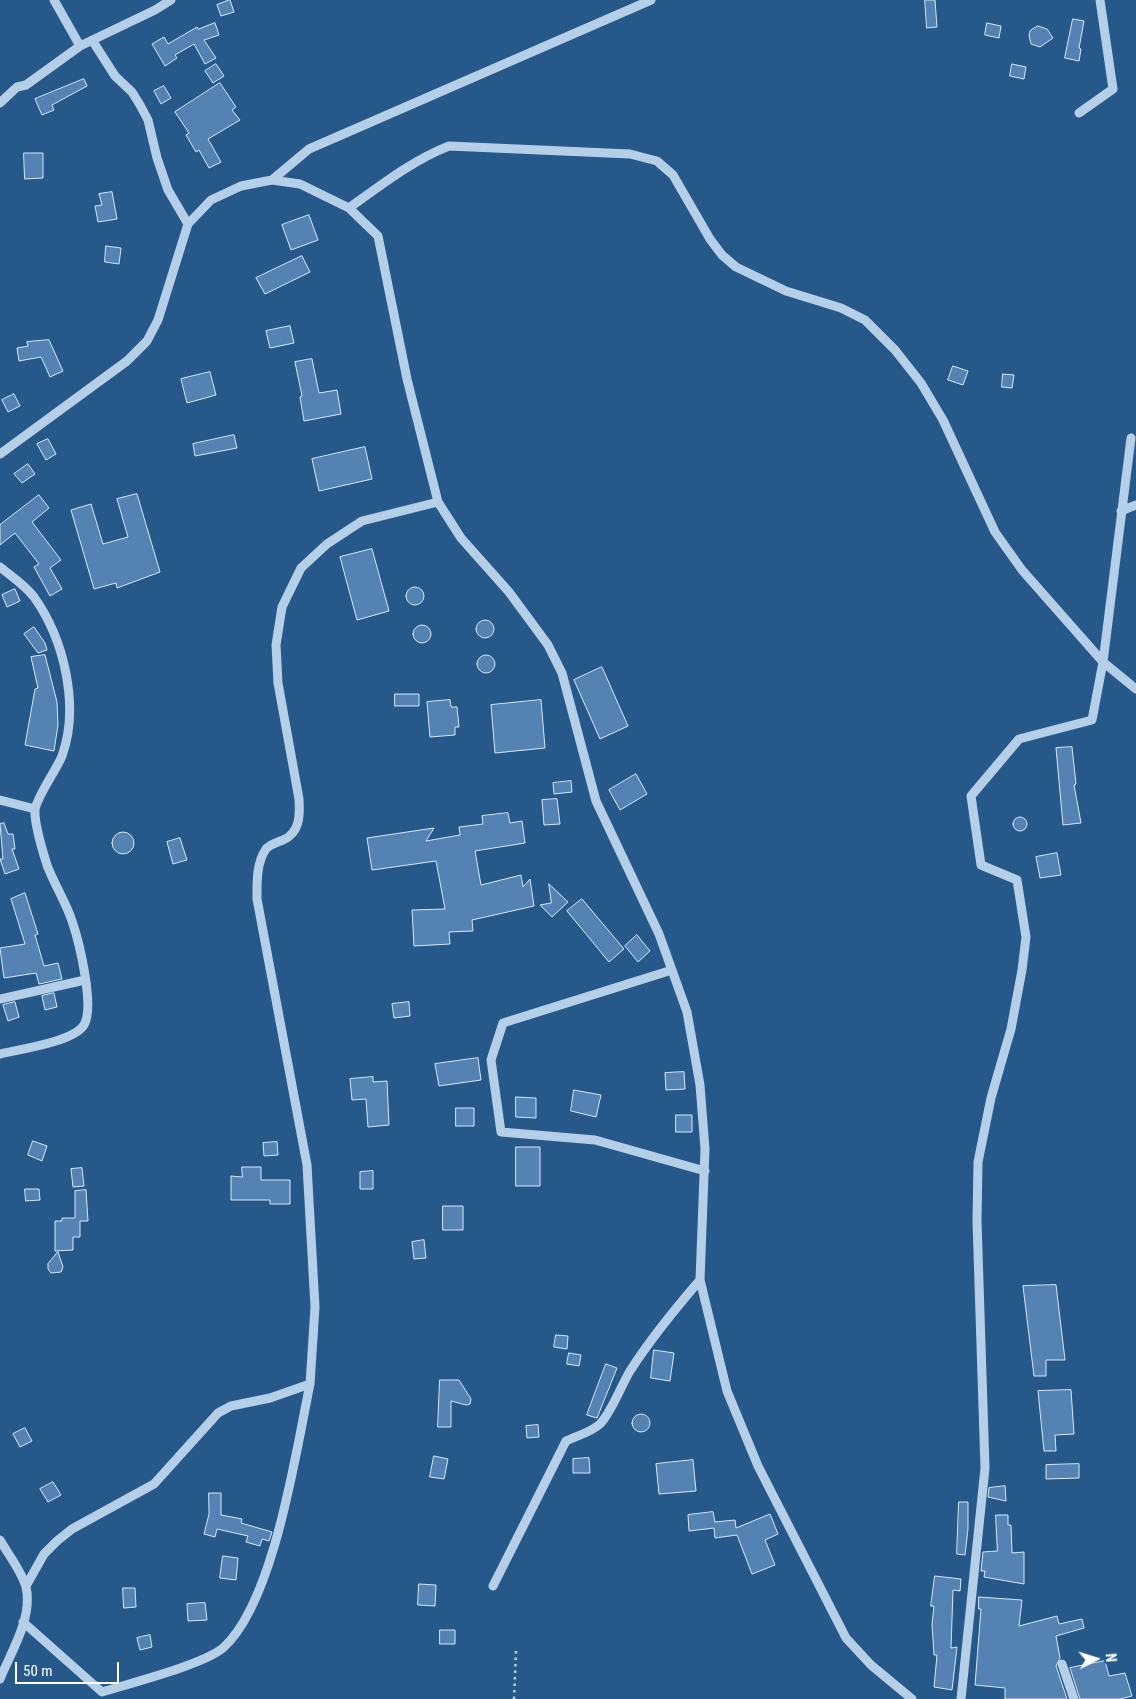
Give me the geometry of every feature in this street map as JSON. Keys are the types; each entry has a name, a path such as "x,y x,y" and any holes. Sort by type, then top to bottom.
{"street":[{"path":"54,0 80,46"},
{"path":"0,103 17,87 26,85 80,46 156,10 170,0"},
{"path":"272,180 309,149 650,0"},
{"path":"1079,113 1114,89 1100,0"},
{"path":"92,40 115,76 132,92 148,120 157,158 168,190 188,224"},
{"path":"349,208 411,165 432,152 449,146 630,154 657,161 673,175 710,238 722,255 736,267 786,291 849,312 865,320 895,350 921,383 943,420 995,532 1022,570 1103,662 1136,689"},
{"path":"0,454 127,361 147,341 158,320 188,224 212,200 241,186 272,180 300,184 349,208 378,236 407,379 438,502 457,533 509,592 548,645 562,673 596,800 659,934 687,1012 700,1084 705,1149 700,1280 728,1391 758,1466 846,1638 871,1665 912,1699"},
{"path":"961,1699 985,1468 977,1221 978,1162 991,1098 1010,1029 1026,937 1017,880 981,865 971,796 1018,739 1092,720 1103,662 1130,438"},
{"path":"24,1622 104,1696 207,1658 223,1647 236,1632 256,1600 282,1518 310,1384 315,1307 307,1165 257,900 260,862 266,850 294,834 300,818 299,800 278,683 276,645 282,607 301,568 327,544 362,521 438,502"},
{"path":"1121,511 1136,505"},
{"path":"0,567 33,596 41,609 56,637 65,675 68,730 62,756 35,809 48,866 72,920 85,980 87,1012 85,1023 78,1032 65,1038 0,1054"},
{"path":"0,800 35,809"},
{"path":"672,970 503,1023 491,1060 501,1132 595,1140 704,1171"},
{"path":"0,999 85,980"},
{"path":"493,1586 566,1441 590,1431 600,1423 658,1330 700,1280"},
{"path":"26,1586 44,1554 57,1541 72,1529 154,1484 218,1414 231,1406 270,1398 310,1384"},
{"path":"0,1540 26,1586 27,1610 24,1622 0,1679"},
{"path":"1062,1664 1074,1699"}],"path":[{"path":"514,1699 516,1651"}],"building":[{"path":"230,0 234,12 221,16 217,5"},
{"path":"925,0 935,0 937,27 927,28"},
{"path":"1073,19 1084,21 1079,48 1081,49 1079,61 1065,58"},
{"path":"215,23 219,35 204,40 216,58 205,64 194,44 175,55 177,58 165,66 152,44 164,37 168,44 197,27 198,29"},
{"path":"987,23 1001,26 999,38 985,35"},
{"path":"1038,26 1047,29 1053,38 1040,47 1031,44 1029,35 1030,31"},
{"path":"216,64 224,76 213,83 205,71"},
{"path":"1012,64 1026,67 1024,79 1010,76"},
{"path":"84,79 87,86 52,105 54,110 42,115 35,99"},
{"path":"220,83 236,107 232,110 240,120 208,139 221,162 209,168 199,150 196,152 186,135 189,133 175,112"},
{"path":"164,86 171,98 161,104 154,91"},
{"path":"24,153 43,153 43,178 25,179"},
{"path":"112,192 117,219 98,222 95,206 102,205 99,194"},
{"path":"309,215 318,240 291,250 282,225"},
{"path":"106,246 121,248 119,264 105,262"},
{"path":"302,256 310,272 265,294 256,278"},
{"path":"290,326 294,343 270,348 266,331"},
{"path":"49,340 63,371 50,377 41,357 19,361 17,348 28,346 27,342"},
{"path":"312,359 319,393 337,390 341,414 304,421 300,397 302,396 295,362"},
{"path":"953,366 968,371 963,385 948,380"},
{"path":"210,372 216,395 187,403 181,379"},
{"path":"1003,374 1014,375 1012,388 1002,387"},
{"path":"14,394 20,406 8,412 2,400"},
{"path":"234,435 237,448 195,456 193,444"},
{"path":"48,439 56,454 46,460 37,444"},
{"path":"365,447 372,479 319,491 312,459"},
{"path":"28,464 35,474 22,483 14,474"},
{"path":"137,494 160,572 117,588 116,583 94,589 71,510 91,504 103,544 128,537 117,499"},
{"path":"39,495 49,508 32,522 61,560 50,568 62,589 50,596 34,567 39,564 15,533 0,545 0,525"},
{"path":"372,549 389,611 357,620 340,557"},
{"path":"415,587 421,590 424,596 421,602 415,605 409,602 406,596 409,590"},
{"path":"15,589 20,601 7,607 2,595"},
{"path":"485,620 491,623 494,629 491,635 485,638 479,635 476,629 479,623"},
{"path":"422,625 428,628 431,634 428,640 422,643 416,640 413,634 416,628"},
{"path":"34,627 45,643 47,650 38,653 24,634"},
{"path":"45,655 57,702 58,725 54,751 25,745 35,689 38,688 31,657"},
{"path":"486,655 492,658 495,664 492,670 486,673 480,670 477,664 480,658"},
{"path":"602,667 628,726 600,739 574,680"},
{"path":"395,694 419,694 419,706 395,706"},
{"path":"450,700 451,707 457,707 459,727 455,727 455,735 430,737 427,702"},
{"path":"541,700 545,748 495,753 491,705"},
{"path":"1072,747 1076,784 1074,785 1081,823 1063,825 1056,748"},
{"path":"636,774 647,794 620,810 609,790"},
{"path":"571,781 572,792 554,794 553,783"},
{"path":"557,799 560,824 544,825 542,800"},
{"path":"508,813 510,823 522,821 525,843 475,851 481,885 521,875 523,887 530,879 534,906 472,920 473,931 449,932 450,944 414,946 412,910 445,909 436,861 372,870 367,838 434,828 426,841 460,835 459,827 483,824 482,816"},
{"path":"1017,817 1023,817 1027,824 1023,831 1017,831 1013,827 1013,821"},
{"path":"4,823 8,834 13,834 15,849 12,849 19,869 5,874 0,859 3,859 0,824"},
{"path":"123,832 131,835 134,843 131,851 123,854 115,851 112,843 115,835"},
{"path":"180,838 187,860 173,864 167,842"},
{"path":"1057,853 1061,875 1040,878 1036,857"},
{"path":"549,884 568,902 552,917 540,905 551,903"},
{"path":"25,893 38,934 35,935 44,966 58,963 62,979 39,984 36,973 4,978 0,948 25,944 11,899"},
{"path":"582,899 624,949 609,962 567,911"},
{"path":"637,935 650,951 638,962 625,946"},
{"path":"54,993 57,1007 45,1010 42,996"},
{"path":"15,1002 19,1017 8,1021 3,1005"},
{"path":"409,1002 410,1016 394,1018 392,1004"},
{"path":"478,1058 481,1080 439,1086 435,1064"},
{"path":"684,1072 685,1089 666,1090 665,1073"},
{"path":"373,1077 373,1082 387,1081 389,1125 368,1127 366,1099 352,1100 350,1079"},
{"path":"574,1090 601,1095 596,1117 571,1111"},
{"path":"516,1097 536,1098 536,1118 516,1117"},
{"path":"456,1108 474,1108 474,1126 456,1126"},
{"path":"676,1115 692,1115 692,1132 676,1132"},
{"path":"33,1141 47,1146 42,1161 28,1155"},
{"path":"277,1142 278,1155 264,1156 263,1143"},
{"path":"516,1147 540,1147 540,1186 516,1186"},
{"path":"242,1167 261,1167 261,1180 290,1180 290,1204 270,1204 270,1200 231,1200 231,1176 242,1177"},
{"path":"82,1168 84,1186 73,1187 71,1169"},
{"path":"373,1171 373,1189 360,1189 360,1172"},
{"path":"25,1189 39,1189 40,1200 26,1201"},
{"path":"86,1190 88,1221 80,1221 80,1237 73,1237 73,1250 55,1251 55,1221 62,1221 62,1218 75,1218 75,1191"},
{"path":"443,1206 463,1206 463,1230 443,1230"},
{"path":"424,1240 426,1258 414,1259 412,1242"},
{"path":"58,1252 63,1267 61,1272 51,1273 48,1269 48,1264"},
{"path":"1056,1285 1065,1360 1046,1360 1046,1376 1034,1376 1023,1286"},
{"path":"556,1335 568,1336 567,1349 554,1347"},
{"path":"654,1350 674,1353 670,1381 651,1378"},
{"path":"569,1353 581,1355 579,1366 567,1364"},
{"path":"606,1364 617,1368 597,1418 587,1415"},
{"path":"440,1380 459,1380 471,1399 470,1404 466,1405 451,1401 451,1427 438,1427"},
{"path":"1071,1390 1074,1434 1055,1435 1056,1451 1044,1451 1038,1391"},
{"path":"641,1414 647,1417 650,1423 647,1429 641,1432 635,1429 632,1423 635,1417"},
{"path":"538,1425 539,1437 527,1438 526,1426"},
{"path":"25,1428 32,1441 20,1447 13,1434"},
{"path":"434,1456 448,1459 444,1479 430,1477"},
{"path":"589,1458 590,1473 573,1473 573,1459"},
{"path":"693,1460 696,1491 659,1494 656,1464"},
{"path":"1079,1464 1079,1478 1046,1479 1046,1465"},
{"path":"53,1482 61,1495 48,1502 40,1489"},
{"path":"1005,1486 1006,1501 988,1497 989,1488"},
{"path":"209,1493 221,1493 221,1515 242,1519 241,1523 272,1532 269,1541 262,1539 260,1546 246,1542 248,1536 217,1529 215,1537 204,1534 209,1514"},
{"path":"959,1502 968,1502 968,1529 965,1555 957,1554"},
{"path":"713,1512 715,1522 735,1520 736,1528 770,1514 778,1534 765,1540 775,1565 752,1574 737,1535 715,1538 714,1528 689,1531 688,1515"},
{"path":"996,1515 1008,1515 1008,1525 1011,1525 1012,1553 1024,1552 1024,1584 984,1577 985,1571 981,1571 983,1552 997,1551"},
{"path":"223,1556 238,1558 236,1580 220,1578"},
{"path":"935,1576 961,1579 960,1591 953,1590 951,1648 957,1647 952,1690 934,1687 937,1655 934,1655 932,1624 934,1606 931,1606"},
{"path":"419,1584 436,1585 435,1606 418,1605"},
{"path":"123,1588 135,1588 136,1607 124,1608"},
{"path":"979,1597 1022,1600 1019,1626 1057,1616 1059,1624 1082,1619 1084,1628 1056,1636 1060,1658 1056,1666 1067,1699 1005,1699 1005,1688 975,1685 981,1609 979,1609"},
{"path":"205,1603 207,1620 188,1621 187,1604"},
{"path":"440,1630 455,1630 455,1644 440,1644"},
{"path":"150,1635 152,1647 140,1650 137,1638"},
{"path":"1105,1661 1109,1676 1125,1673 1132,1696 1120,1699 1080,1699 1070,1668"}]}
